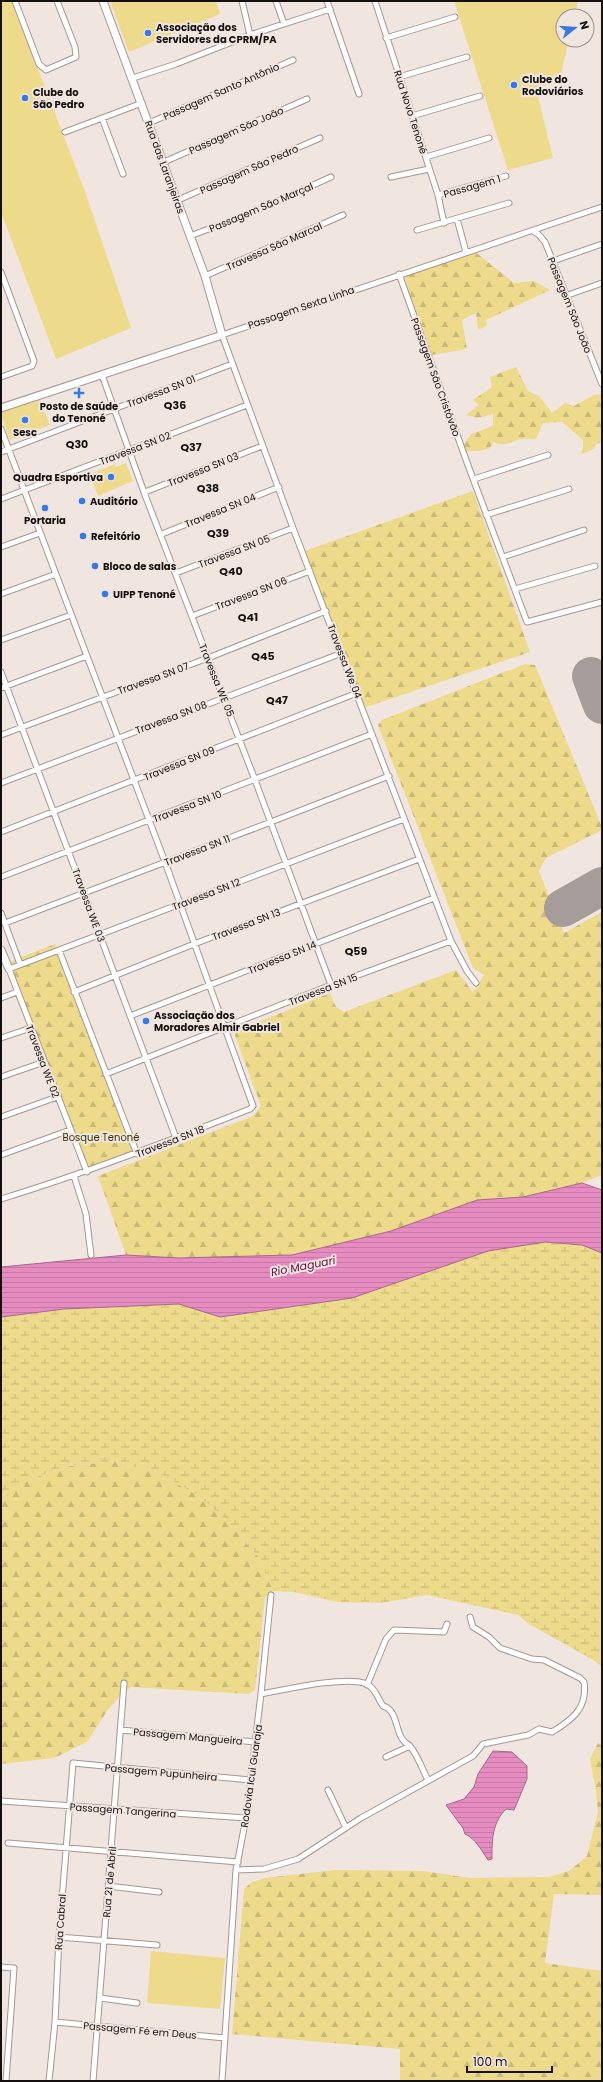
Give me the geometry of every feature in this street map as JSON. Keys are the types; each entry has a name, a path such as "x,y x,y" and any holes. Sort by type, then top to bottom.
{"street":[{"path":"15,1 40,64 43,69 49,70 76,58 75,47 57,1"},
{"name":"Rua das Laranjeiras","path":"103,1 178,200 205,276 222,335"},
{"path":"242,1 250,35"},
{"path":"276,1 284,24"},
{"path":"327,1 359,94"},
{"name":"Rua Novo Tenoné","path":"375,1 426,156 438,195 444,223"},
{"path":"132,78 176,64 250,35 330,9"},
{"path":"386,38 455,17"},
{"path":"399,77 467,57"},
{"name":"Passagem Santo Antônio","path":"149,123 293,60"},
{"path":"412,116 480,96"},
{"name":"Passagem São João","path":"164,162 307,99"},
{"path":"65,132 142,103"},
{"path":"102,118 123,174"},
{"name":"Passagem São Pedro","path":"178,200 320,138"},
{"path":"426,156 489,138"},
{"path":"391,177 429,169"},
{"name":"Passagem 1","path":"438,195 506,176"},
{"name":"Passagem São Marçal","path":"190,236 251,213 331,177"},
{"path":"417,230 509,203"},
{"name":"Passagem Sexta Linha","path":"1,408 602,207"},
{"name":"Travessa São Marcal","path":"205,276 343,215"},
{"path":"457,219 466,252"},
{"name":"Passagem São João","path":"533,230 544,242 553,261 568,295 602,384"},
{"path":"553,261 602,244"},
{"path":"1,272 34,361 32,366 1,377"},
{"name":"Passagem São Cristóvão","path":"399,274 486,515 527,622 602,602"},
{"path":"568,295 602,283"},
{"name":"Travessa We 04","path":"222,335 262,446 389,776 434,898 451,941 467,971 476,983"},
{"name":"Travessa SN 01","path":"1,452 232,364"},
{"name":"Travessa WE 05","path":"102,375 192,616 240,738 331,985"},
{"name":"Travessa SN 02","path":"1,499 247,405"},
{"path":"1,429 165,862 225,1028"},
{"name":"Travessa SN 03","path":"145,492 262,446"},
{"path":"474,479 548,454"},
{"name":"Travessa SN 04","path":"162,534 278,487"},
{"path":"486,515 569,489"},
{"name":"Travessa SN 05","path":"176,573 293,528"},
{"path":"503,557 584,530"},
{"path":"1,547 40,533"},
{"path":"515,589 595,566"},
{"name":"Travessa SN 06","path":"192,616 310,571"},
{"path":"1,594 56,574"},
{"name":"Travessa SN 07","path":"1,735 208,658 326,611"},
{"path":"1,640 71,615"},
{"name":"Travessa SN 08","path":"1,783 342,653"},
{"path":"4,687 87,656"},
{"name":"Travessa WE 03","path":"1,672 4,687 38,768 176,1138"},
{"name":"Travessa SN 09","path":"1,832 356,693"},
{"name":"Travessa SN 10","path":"1,876 372,734"},
{"name":"Travessa SN 11","path":"5,923 389,776"},
{"name":"Travessa SN 12","path":"9,969 404,819"},
{"name":"Travessa SN 13","path":"74,992 194,944 420,859"},
{"name":"Travessa SN 14","path":"130,1016 434,898"},
{"path":"1,913 20,964"},
{"name":"Travessa SN 15","path":"106,1074 331,985 451,941"},
{"name":"Travessa WE 02","path":"1,950 2,958 9,969 87,1172"},
{"path":"59,950 137,1154"},
{"path":"1,998 17,992"},
{"path":"1,1038 31,1028"},
{"name":"Travessa SN 18","path":"1,1200 137,1154 252,1107 225,1028"},
{"path":"1,1077 44,1062"},
{"path":"1,1117 57,1097"},
{"path":"1,1155 70,1130"},
{"path":"74,1176 86,1214 91,1255"},
{"name":"Rodovia Icui Guaraja","path":"222,2081 236,1870 246,1818 256,1742 271,1595"},
{"path":"236,1870 264,1870 284,1865 315,1849 346,1828 428,1780 473,1756 483,1744 528,1735 539,1729 552,1732 571,1721 578,1712 583,1699 584,1682 580,1678 544,1660 532,1659 500,1648 489,1637 473,1627 470,1617"},
{"path":"367,1685 386,1638 394,1630 444,1632 447,1624"},
{"path":"261,1694 297,1686 322,1683 350,1682 367,1685 374,1691 383,1706 390,1711 398,1724 403,1740 410,1746 428,1780"},
{"name":"Rua 21 de Abril","path":"93,2081 124,1683"},
{"name":"Passagem Mangueira","path":"120,1730 256,1742"},
{"path":"386,1757 410,1746"},
{"name":"Passagem Pupunheira","path":"73,1763 250,1780"},
{"name":"Rua Cabral","path":"49,2081 55,2022 59,1937 73,1763"},
{"path":"328,1790 346,1828"},
{"name":"Passagem Tangerina","path":"1,1800 246,1818"},
{"path":"8,1843 238,1862"},
{"path":"108,1886 160,1892"},
{"path":"59,1937 157,1945"},
{"path":"1,1967 14,1968 6,2081"},
{"path":"100,1998 137,2003"},
{"name":"Passagem Fé em Deus","path":"55,2022 225,2038"}],"green space":[{"name":"Clube do São Pedro","path":"1,1 12,1 86,194 131,328 56,359 1,212"},
{"name":"Associação dos Servidores da CPRM/PA","path":"110,1 216,1 220,14 129,52"},
{"name":"Clube do Rodoviários","path":"454,1 578,1 577,8 555,8 555,48 567,48 559,82 536,88 553,158 508,170"},
{"path":"474,251 514,283 534,281 550,290 486,320 487,325 478,330 476,313 462,320 467,349 432,355 403,274"},
{"path":"516,367 528,391 539,396 552,413 565,403 574,406 594,395 601,394 601,442 596,444 594,449 581,454 583,440 562,422 543,423 536,439 519,440 506,444 498,444 493,442 490,448 480,451 466,451 463,446 471,434 493,426 493,414 478,418 466,415 479,405 473,400 492,387 490,377"},
{"name":"Sesc","path":"39,398 50,425 10,440 1,415 1,410"},
{"name":"Quadra Esportiva","path":"126,463 133,481 98,496 90,474 115,464 116,467"},
{"path":"473,491 530,652 363,708 302,552"},
{"path":"525,664 535,665 602,827 602,830 546,858 539,871 564,933 602,912 602,1175 582,1183 523,1197 477,1200 391,1231 292,1255 179,1258 126,1255 98,1176 253,1116 261,1106 235,1036 236,1031 330,993 336,1007 344,1012 456,970 473,992 484,975 473,968 378,725 382,720"},
{"name":"Bosque Tenoné","path":"55,944 134,1153 87,1172 9,962"},
{"path":"545,1242 582,1245 602,1253 602,1667 595,1661 529,1624 518,1615 427,1595 381,1603 337,1602 294,1592 273,1591 260,1559 231,1525 199,1496 157,1472 114,1461 70,1466 27,1480 1,1496 1,1317 64,1309 179,1304 220,1317 352,1298 487,1251"},
{"path":"114,1461 157,1472 199,1496 231,1525 260,1559 273,1591 265,1598 255,1690 248,1694 131,1687 123,1692 107,1711 87,1742 54,1758 1,1764 1,1496 27,1480 70,1466"},
{"path":"598,1743 602,1746 602,1895 554,1894 545,1963 602,1971 602,2081 400,2081 400,2049 232,2034 244,1889 252,1882 265,1878 335,1870 424,1871 469,1878 549,1877 569,1871 587,1856 598,1812 590,1759"},
{"path":"151,1951 225,1958 220,2009 147,2003"}],"water":[{"name":"Rio Maguari","path":"582,1183 602,1190 602,1253 582,1245 545,1242 488,1251 352,1298 220,1317 179,1304 64,1309 1,1317 1,1267 126,1255 179,1258 292,1255 391,1231 477,1200 523,1197"},
{"path":"493,1751 512,1752 527,1766 527,1779 514,1810 506,1809 501,1814 495,1826 492,1859 488,1860 475,1842 465,1834 463,1828 446,1805 464,1799 474,1787 478,1774"}],"runway":[{"path":"591,676 602,705"},
{"path":"563,908 602,886"}],"place":[{"name":"Associação dos Servidores da CPRM/PA","path":"148,33"},
{"name":"Clube do Rodoviários","path":"514,85"},
{"name":"Clube do São Pedro","path":"25,98"},
{"name":"Posto de Saúde do Tenoné","path":"79,393"},
{"name":"Sesc","path":"25,420"},
{"name":"Quadra Esportiva","path":"111,477"},
{"name":"Auditório","path":"82,501"},
{"name":"Portaria","path":"45,508"},
{"name":"Refeitório","path":"83,536"},
{"name":"Bloco de salas","path":"95,566"},
{"name":"UIPP Tenoné","path":"105,594"},
{"name":"Associação dos Moradores Almir Gabriel","path":"146,1021"}],"district":[{"name":"Q36","path":"175,405"},
{"name":"Q30","path":"77,444"},
{"name":"Q37","path":"191,447"},
{"name":"Q38","path":"208,488"},
{"name":"Q39","path":"218,533"},
{"name":"Q40","path":"231,571"},
{"name":"Q41","path":"248,617"},
{"name":"Q45","path":"263,656"},
{"name":"Q47","path":"277,700"},
{"name":"Q59","path":"356,951"}]}
